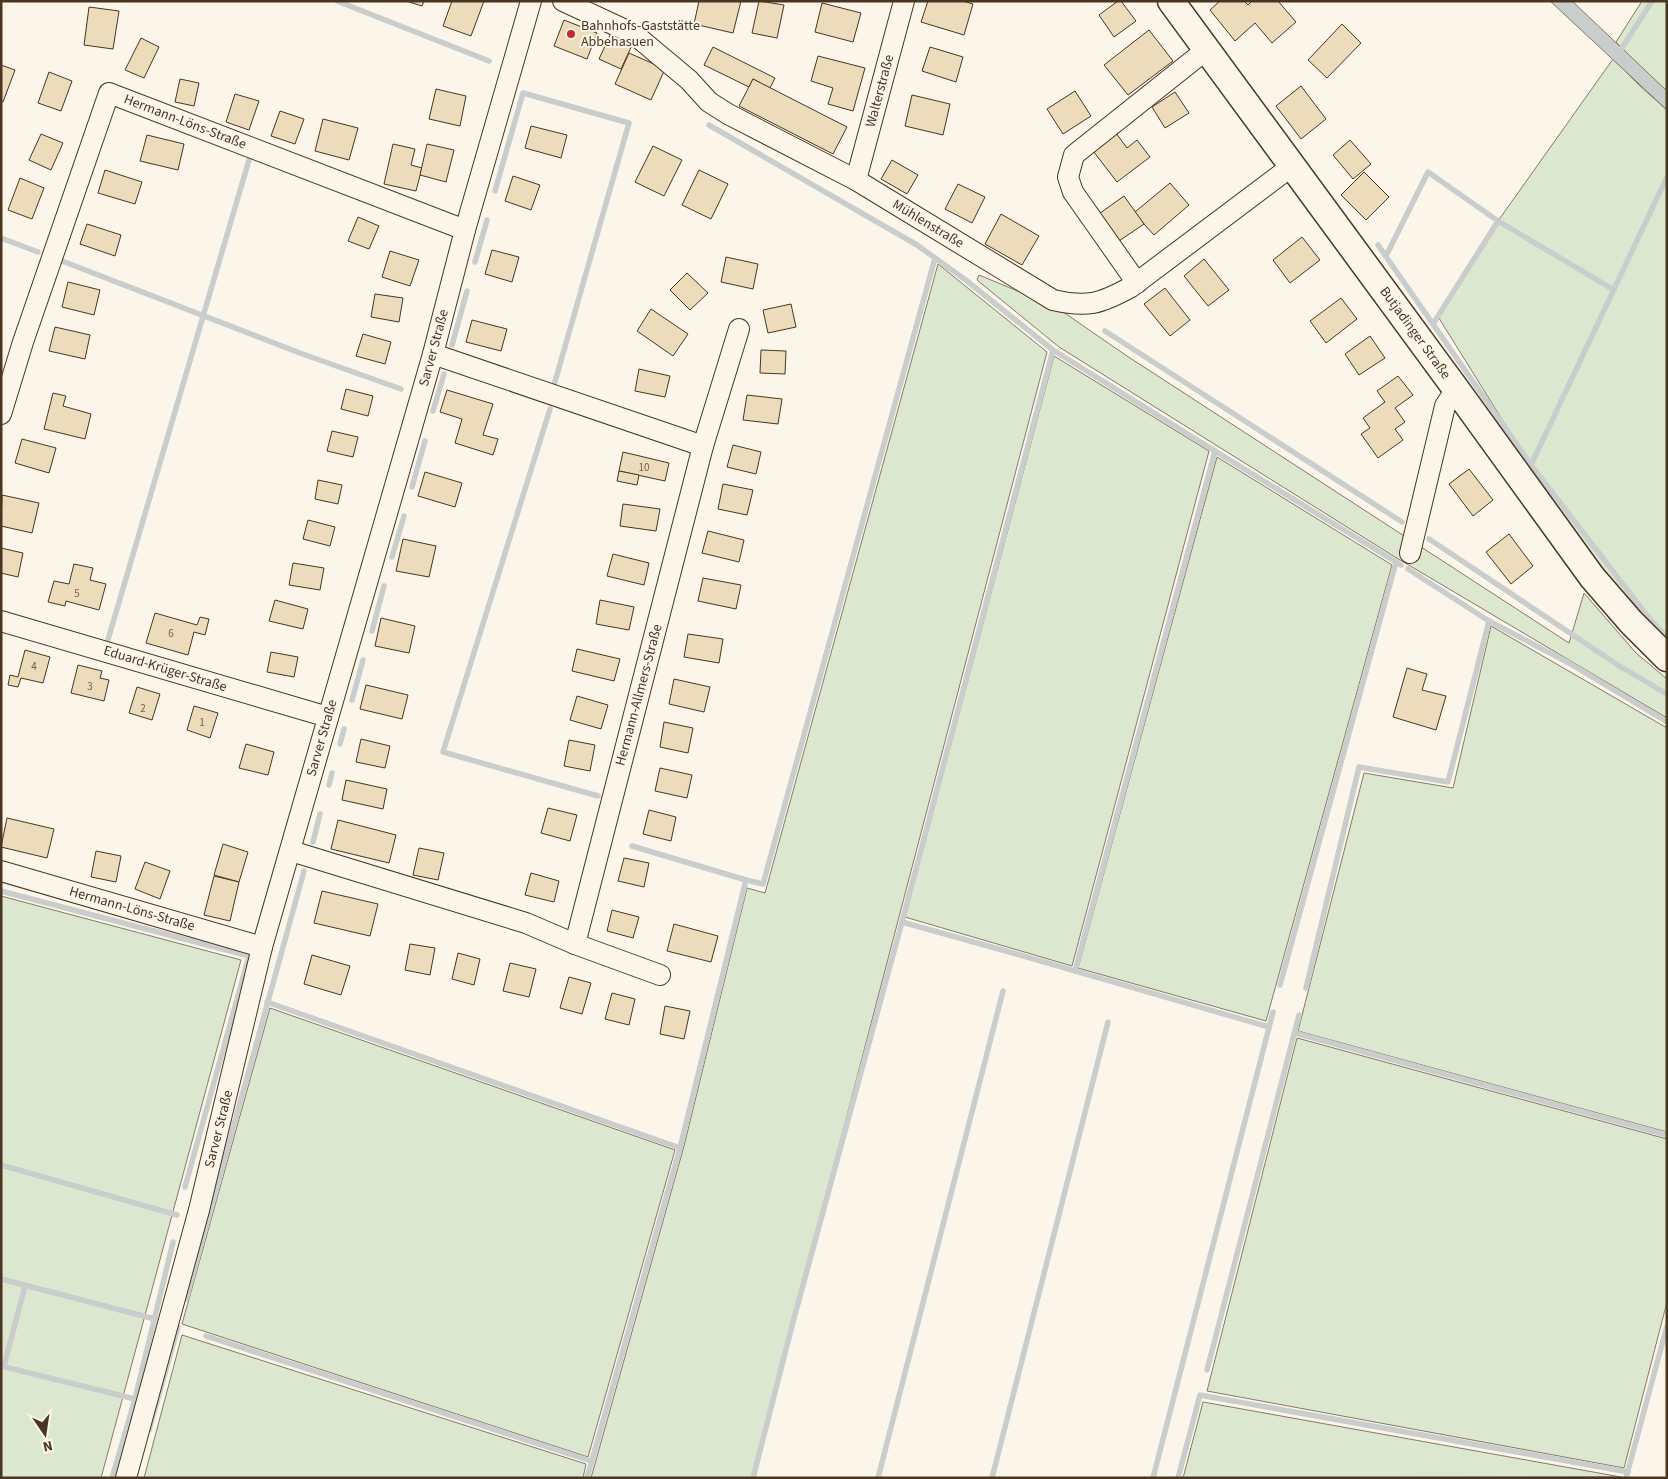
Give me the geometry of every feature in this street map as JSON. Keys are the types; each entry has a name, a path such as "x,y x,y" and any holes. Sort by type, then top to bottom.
{"main road":[{"name":"Butjadinger Straße","path":"1171,1 1592,577 1631,622 1667,658"}],"street":[{"name":"Sarver Straße","path":"126,1478 199,1210 262,947 433,354 465,230 531,1"},
{"name":"Mühlenstraße","path":"563,1 634,34 689,80 709,102 728,114 856,180 1053,300 1082,305 1109,299 1137,282 1292,166"},
{"name":"Walterstraße","path":"856,180 904,1"},
{"path":"1137,282 1074,192 1068,177 1074,155 1206,50"},
{"name":"Hermann-Löns-Straße","path":"1,414 23,342 109,93 465,230"},
{"name":"Hermann-Allmers-Straße","path":"575,944 703,446 739,329"},
{"path":"433,354 703,446"},
{"path":"1410,553 1445,406 1456,389"},
{"name":"Eduard-Krüger-Straße","path":"1,621 328,718"},
{"path":"291,850 526,923 575,944 660,975"},
{"name":"Hermann-Löns-Straße","path":"1,871 262,947"}],"green space":[{"path":"1642,1 1667,1 1667,91 1649,76 1616,42"},
{"path":"1613,59 1667,110 1667,637 1587,556 1437,315 1498,221"},
{"path":"938,264 1047,352 752,1478 591,1478 684,1146 747,888 765,893"},
{"path":"979,275 1056,307 1127,356 1569,643 1584,593 1636,653 1667,679 1667,718 1395,557 1059,347 977,280"},
{"path":"1054,356 1209,451 1072,966 905,917"},
{"path":"1217,457 1392,565 1266,1021 1078,968"},
{"path":"1491,626 1667,728 1667,1132 1298,1031 1364,773 1453,788"},
{"path":"1,896 241,960 101,1478 1,1478"},
{"path":"270,1008 675,1150 588,1457 182,1324"},
{"path":"1297,1038 1667,1139 1667,1302 1624,1468 1207,1391"},
{"path":"182,1335 586,1464 583,1478 144,1478"},
{"path":"1203,1402 1621,1477 1183,1478"}],"shaded area":[{"path":"1550,1 1572,1 1667,91 1667,110"}],"building":[{"path":"406,1 424,1 422,6"},
{"path":"452,1 484,1 471,36 443,26"},
{"path":"699,1 741,1 733,33 694,24"},
{"path":"759,1 784,5 777,38 752,33"},
{"path":"928,1 963,1 973,4 964,35 921,22"},
{"path":"1118,1 1121,1 1136,21 1114,37 1099,15"},
{"path":"1220,1 1244,1 1248,5 1252,1 1278,1 1296,22 1272,43 1255,23 1235,41 1210,10"},
{"path":"822,3 861,13 853,42 815,32"},
{"path":"89,7 119,11 113,49 84,45"},
{"path":"564,20 597,33 587,59 554,46"},
{"path":"1342,24 1361,43 1327,78 1308,60"},
{"path":"1149,30 1173,61 1128,95 1104,65"},
{"path":"611,33 633,43 621,69 599,59"},
{"path":"141,38 159,47 144,78 125,70"},
{"path":"713,47 775,78 770,88 753,79 749,87 704,65"},
{"path":"930,47 963,57 956,82 922,71"},
{"path":"629,53 665,69 651,100 615,84"},
{"path":"818,56 865,68 853,111 828,104 833,88 811,81"},
{"path":"1,65 15,70 3,102 1,101"},
{"path":"49,72 72,81 61,111 38,103"},
{"path":"180,79 199,83 194,106 175,102"},
{"path":"753,79 847,127 833,154 739,106"},
{"path":"1301,86 1326,119 1301,139 1276,106"},
{"path":"436,89 466,96 460,126 429,119"},
{"path":"1075,91 1091,116 1063,134 1047,109"},
{"path":"1175,92 1189,113 1165,128 1152,107"},
{"path":"235,94 259,101 249,130 226,122"},
{"path":"912,95 950,104 943,135 905,126"},
{"path":"280,111 304,119 295,144 271,136"},
{"path":"323,119 358,128 349,160 315,151"},
{"path":"531,126 567,135 561,158 525,148"},
{"path":"1113,129 1127,148 1137,140 1150,157 1117,182 1090,147"},
{"path":"41,134 63,143 51,170 29,160"},
{"path":"147,135 184,144 178,170 140,161"},
{"path":"1350,140 1371,164 1353,179 1333,155"},
{"path":"393,144 415,149 411,165 422,168 416,191 384,184"},
{"path":"427,144 454,150 446,182 420,175"},
{"path":"653,146 682,160 664,196 635,182"},
{"path":"892,160 918,175 907,194 881,179"},
{"path":"105,170 142,182 135,204 98,193"},
{"path":"699,170 728,184 711,219 682,205"},
{"path":"1364,172 1389,197 1366,220 1341,195"},
{"path":"513,176 540,185 531,210 505,201"},
{"path":"20,178 44,188 32,219 8,210"},
{"path":"1170,183 1189,205 1154,235 1135,212"},
{"path":"958,184 985,197 972,223 945,209"},
{"path":"1124,196 1144,224 1116,243 1096,216"},
{"path":"1001,214 1039,236 1022,265 985,244"},
{"path":"358,217 379,226 369,249 348,241"},
{"path":"87,224 121,235 115,256 80,244"},
{"path":"1302,237 1320,260 1290,283 1273,260"},
{"path":"492,250 519,257 512,282 485,274"},
{"path":"390,251 419,260 410,286 382,277"},
{"path":"726,257 758,264 753,289 721,282"},
{"path":"1204,259 1229,290 1208,306 1184,276"},
{"path":"687,273 708,293 690,310 670,290"},
{"path":"68,282 100,290 94,315 62,307"},
{"path":"1165,288 1190,320 1170,336 1144,304"},
{"path":"375,294 403,298 399,322 371,317"},
{"path":"1341,298 1357,319 1326,343 1310,321"},
{"path":"791,304 796,327 768,333 763,310"},
{"path":"651,309 688,334 673,356 637,331"},
{"path":"472,320 507,329 501,351 466,342"},
{"path":"55,327 90,335 85,359 49,351"},
{"path":"363,334 391,342 385,364 356,356"},
{"path":"1370,336 1385,358 1359,375 1345,354"},
{"path":"761,350 786,351 785,374 760,373"},
{"path":"639,369 670,376 665,397 635,391"},
{"path":"1398,376 1413,395 1395,408 1405,422 1395,429 1403,440 1378,458 1361,434 1370,428 1363,418 1385,402 1377,391"},
{"path":"346,389 373,396 368,416 341,409"},
{"path":"447,390 493,404 483,435 498,439 493,455 455,443 462,419 440,412"},
{"path":"53,393 66,396 63,406 91,414 85,439 44,429"},
{"path":"747,395 782,399 778,424 743,420"},
{"path":"332,431 358,437 353,457 327,451"},
{"path":"22,439 56,448 49,473 15,463"},
{"path":"733,445 761,452 756,474 727,467"},
{"path":"623,452 669,463 665,481 619,471"},
{"path":"1469,469 1493,500 1473,516 1449,484"},
{"path":"619,471 639,475 637,485 617,481"},
{"path":"425,472 462,483 455,507 418,496"},
{"path":"318,480 342,485 338,504 315,499"},
{"path":"723,484 753,490 747,515 718,509"},
{"path":"2,495 39,503 32,533 1,526"},
{"path":"623,504 660,509 656,531 620,526"},
{"path":"308,520 335,527 330,546 303,539"},
{"path":"708,531 744,540 739,562 702,553"},
{"path":"1509,534 1533,566 1511,584 1486,552"},
{"path":"403,539 436,546 429,577 396,571"},
{"path":"1,548 23,553 18,577 1,573"},
{"path":"613,554 649,563 644,585 607,576"},
{"path":"293,563 324,568 320,590 289,585"},
{"path":"74,564 93,568 90,580 106,584 99,610 66,601 65,606 48,602 54,581 69,584"},
{"path":"703,578 741,585 736,609 698,601"},
{"path":"275,600 308,609 303,629 269,621"},
{"path":"600,600 634,607 629,630 596,624"},
{"path":"155,613 197,625 200,617 209,619 205,635 194,632 188,655 146,643"},
{"path":"381,618 415,626 409,653 375,646"},
{"path":"688,634 723,639 719,663 684,657"},
{"path":"577,649 620,659 614,681 572,671"},
{"path":"25,650 50,657 43,683 21,678 18,687 8,685 10,675 18,677"},
{"path":"271,652 298,657 294,677 267,672"},
{"path":"78,665 102,671 100,678 109,680 104,701 71,693"},
{"path":"1407,668 1427,674 1422,690 1446,696 1436,730 1393,717"},
{"path":"674,679 710,687 704,712 669,704"},
{"path":"366,685 408,695 402,719 360,709"},
{"path":"137,687 160,694 152,720 129,713"},
{"path":"577,696 608,705 601,729 570,720"},
{"path":"194,706 218,713 210,738 187,730"},
{"path":"664,722 693,728 688,753 660,747"},
{"path":"361,739 390,746 385,768 356,762"},
{"path":"569,740 595,745 590,771 564,766"},
{"path":"246,744 274,752 268,775 239,768"},
{"path":"660,768 692,775 687,798 655,791"},
{"path":"346,780 387,789 383,809 342,800"},
{"path":"548,808 577,815 570,841 541,833"},
{"path":"649,810 676,817 671,841 643,834"},
{"path":"7,818 54,829 47,858 1,847"},
{"path":"338,820 396,835 389,863 331,849"},
{"path":"223,844 248,852 239,882 214,875"},
{"path":"419,848 444,853 438,880 413,875"},
{"path":"96,851 121,856 116,882 91,877"},
{"path":"624,858 649,863 644,887 618,881"},
{"path":"145,862 170,871 160,899 135,889"},
{"path":"531,873 559,881 554,902 525,895"},
{"path":"214,876 239,882 230,921 204,915"},
{"path":"322,891 378,904 370,936 314,923"},
{"path":"612,910 639,917 633,938 607,931"},
{"path":"674,924 718,936 711,962 667,951"},
{"path":"410,944 435,948 430,975 405,970"},
{"path":"458,953 480,959 474,985 452,979"},
{"path":"312,955 350,966 341,995 304,984"},
{"path":"510,963 536,969 529,997 503,991"},
{"path":"569,977 591,983 582,1014 560,1008"},
{"path":"612,993 635,999 629,1025 605,1019"},
{"path":"665,1006 690,1011 684,1039 660,1034"}],"waterway":[{"path":"337,1 489,61"},
{"path":"1618,54 1652,1"},
{"path":"495,191 523,93 629,123 554,385"},
{"path":"709,125 917,245 967,281 1053,350 1401,565"},
{"path":"107,643 249,160"},
{"path":"1386,256 1428,172 1498,221 1614,290"},
{"path":"1531,465 1667,177"},
{"path":"475,262 487,220"},
{"path":"1433,324 1498,221"},
{"path":"1,238 38,252"},
{"path":"1378,245 1531,465 1652,622 1667,637"},
{"path":"587,1478 680,1148 746,880 763,884 935,258"},
{"path":"57,259 300,353 401,389"},
{"path":"452,345 467,291"},
{"path":"1105,331 1402,522"},
{"path":"753,1478 1053,350"},
{"path":"433,411 444,374"},
{"path":"550,409 443,752 598,796"},
{"path":"412,487 425,441"},
{"path":"1075,971 1215,451"},
{"path":"392,557 404,516"},
{"path":"1429,539 1621,667 1667,694"},
{"path":"1280,985 1396,562"},
{"path":"1408,569 1489,621 1569,663 1667,722"},
{"path":"372,631 384,586"},
{"path":"1306,988 1359,767 1448,782 1489,621"},
{"path":"352,700 363,660"},
{"path":"340,744 344,729"},
{"path":"329,785 332,773"},
{"path":"313,842 320,814"},
{"path":"632,846 746,880"},
{"path":"186,1299 304,871"},
{"path":"1,891 249,956 185,1187"},
{"path":"902,922 1269,1027"},
{"path":"878,1478 1003,991"},
{"path":"267,1002 680,1148"},
{"path":"1153,1478 1273,1012"},
{"path":"1207,1370 1299,1015"},
{"path":"992,1478 1108,1022"},
{"path":"1295,1033 1667,1135"},
{"path":"1,1165 177,1215"},
{"path":"112,1478 135,1399 173,1242"},
{"path":"1,1279 155,1319"},
{"path":"4,1366 25,1286"},
{"path":"1626,1478 1667,1326"},
{"path":"149,1430 178,1327"},
{"path":"206,1336 591,1461"},
{"path":"1,1366 135,1399"},
{"path":"1178,1478 1200,1395 1628,1472"}],"place":[{"name":"Bahnhofs-Gaststätte Abbehasuen","path":"571,34"}]}
